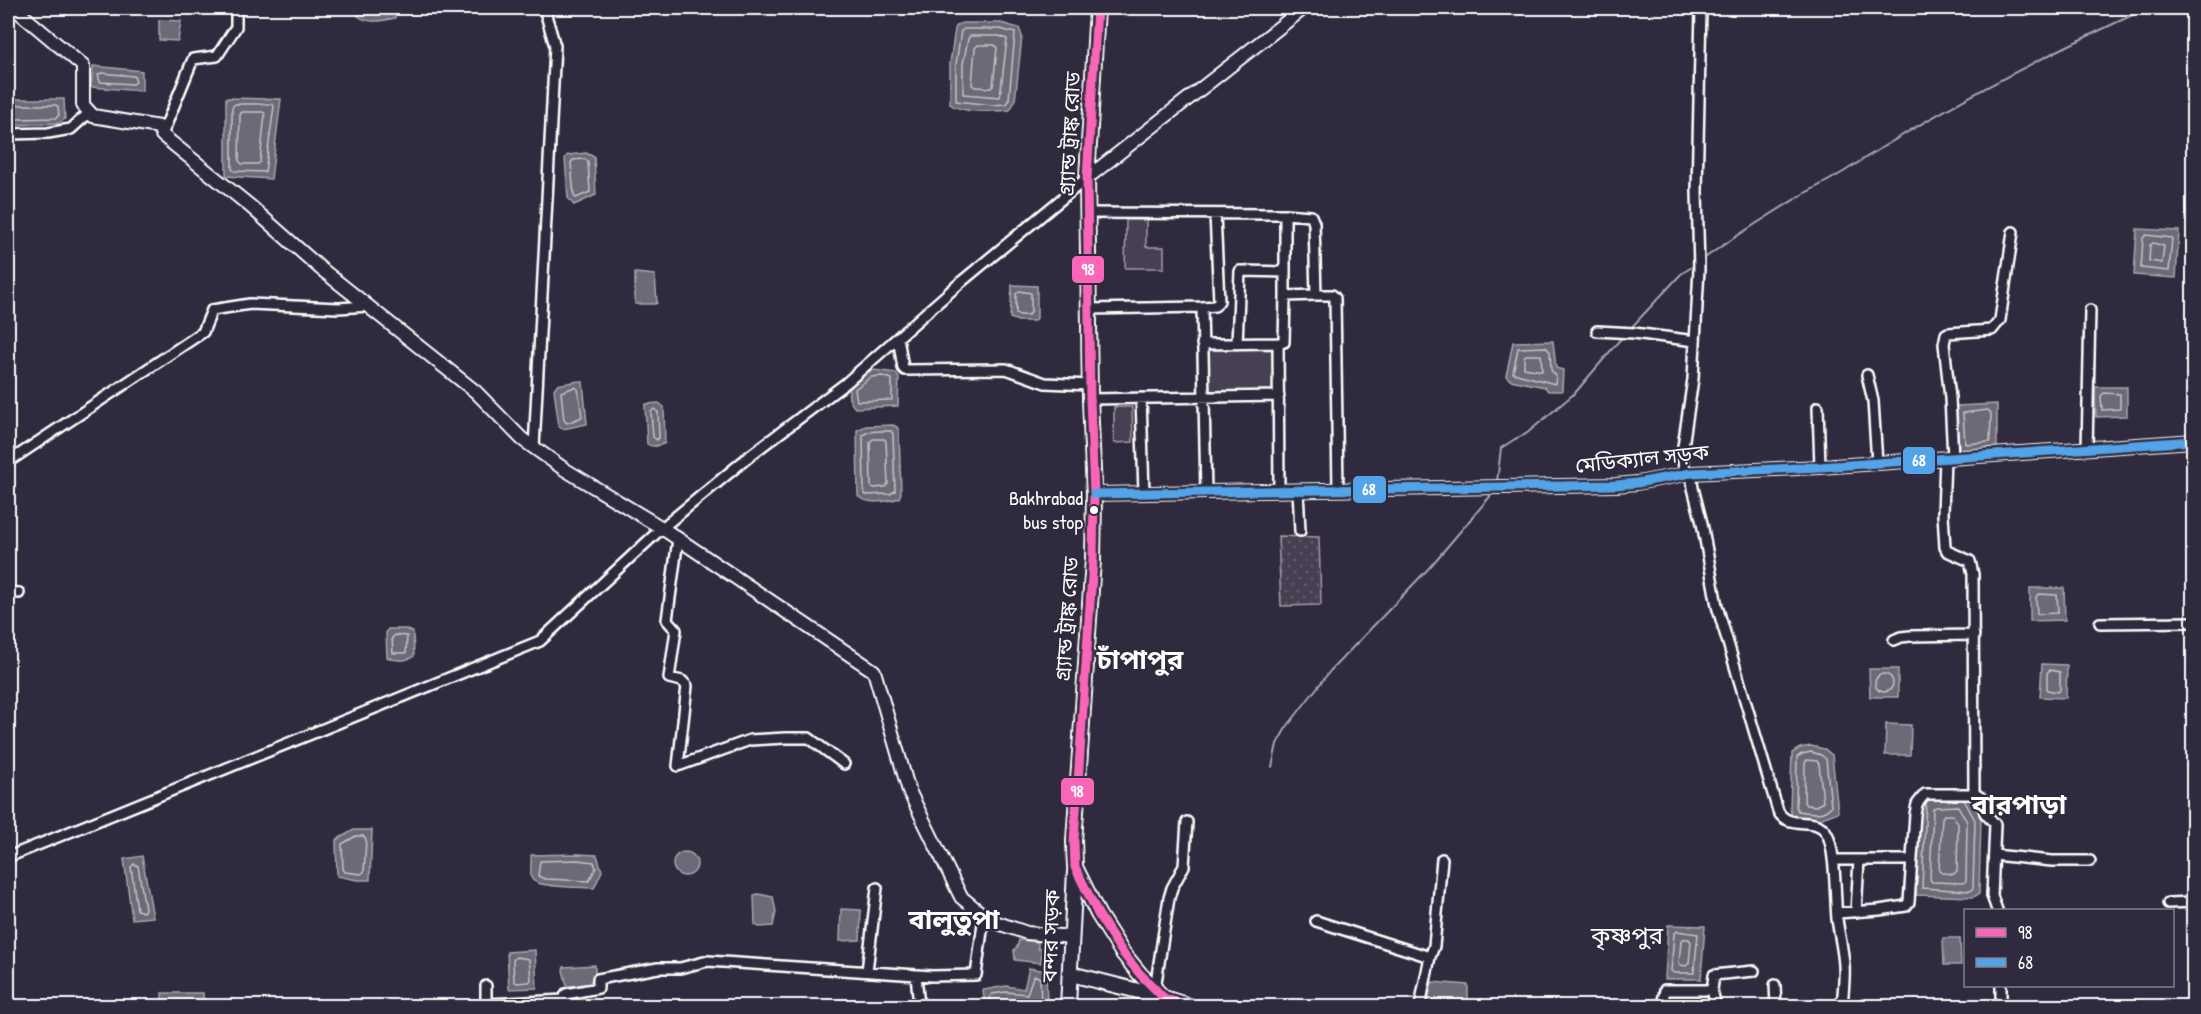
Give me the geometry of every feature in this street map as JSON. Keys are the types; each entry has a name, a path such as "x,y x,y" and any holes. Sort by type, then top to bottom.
{"highway":[{"name":"গ্র্যান্ড ট্রাঙ্ক রোড","path":"1097,8 1087,178 1088,309 1094,494 1092,570 1074,841 1075,867 1113,940 1140,974 1160,994 1189,1006"},
{"name":"বন্দর সড়ক","path":"1068,1006 1075,867"},
{"path":"1071,974 1160,994"}],"main road":[{"path":"14,8 83,66 83,105 93,116 159,127 162,135 250,206 320,268 476,392 522,439 564,469 662,528 874,671 909,791 961,897 988,920 1027,933 1071,937"},
{"path":"1087,178 1304,8"},
{"name":"মেডিক্যাল সড়ক","path":"1094,494 1616,485 1688,473 1820,467 2193,441"}],"street":[{"path":"162,135 193,59 217,56 236,27 236,8"},
{"path":"534,448 555,46 544,8"},
{"path":"1701,8 1697,191 1699,269 1694,380 1682,453 1702,523 1717,606 1780,815 1787,822 1817,825 1825,830 1833,860 1844,966 1842,1006"},
{"path":"8,134 48,133 71,129 90,112"},
{"path":"8,858 540,641 662,528 752,454 846,383 1087,178"},
{"path":"1088,213 1307,215 1313,219 1316,295"},
{"path":"1088,309 1215,306 1219,301 1215,214"},
{"path":"1203,344 1278,344 1284,342 1285,214"},
{"path":"1974,794 1975,601 1970,561 1947,551 1943,542 1949,458 1950,398 1944,344 1948,333 1992,330 2000,320 2013,232"},
{"path":"1237,344 1240,271 1285,272"},
{"path":"1285,297 1332,295 1335,298 1338,489"},
{"path":"8,462 203,332 212,310 250,304 338,308 369,306"},
{"path":"1202,307 1206,492"},
{"path":"2087,449 2090,310"},
{"path":"1597,331 1695,341"},
{"path":"898,338 905,370 1006,369 1046,382 1090,392 1141,398 1279,396"},
{"path":"1278,344 1279,490"},
{"path":"1867,375 1873,401 1877,463"},
{"path":"1141,398 1144,493"},
{"path":"1818,407 1820,467"},
{"path":"1298,490 1300,531"},
{"path":"678,539 667,620 676,630 669,678 682,681 687,686 678,766 750,741 785,738 809,738 844,764"},
{"path":"8,592 19,593"},
{"path":"2100,623 2193,622"},
{"path":"1894,640 1910,636 1974,635"},
{"path":"1837,913 1900,908 1909,902 1917,804 1925,794 1974,794 1982,797 1985,802 1985,813 1995,824 1992,896 1997,909"},
{"path":"1160,994 1169,898 1184,866 1187,822"},
{"path":"1994,855 2052,861 2090,861"},
{"path":"1420,1006 1434,948 1442,860"},
{"path":"1833,860 1911,860"},
{"path":"1856,912 1859,860"},
{"path":"867,971 876,888"},
{"path":"2168,903 2193,902"},
{"path":"486,986 486,1004 564,1000 566,994 598,988 598,979 708,962 916,975 976,975 984,916"},
{"path":"1316,921 1430,957"},
{"path":"1716,1006 1712,990 1714,975 1754,971"},
{"path":"916,975 919,1006"},
{"path":"1775,985 1776,1006"},
{"path":"2001,987 2003,1006"},
{"path":"1662,1006 1665,990 1712,990"}],"shaded area":[{"path":"1126,220 1146,220 1146,247 1164,247 1164,268 1125,268"},
{"path":"1275,348 1275,392 1209,392 1208,349"},
{"path":"1114,407 1132,407 1133,442 1114,443"},
{"path":"1278,536 1319,537 1321,605 1281,606"}],"water":[{"path":"358,8 397,8 395,18 376,21 362,19 358,16"},
{"path":"159,20 181,21 178,41 159,40"},
{"path":"962,23 1001,23 1019,28 1022,36 1015,101 1010,110 970,111 950,104 950,63 955,29"},
{"path":"93,66 142,71 142,91 91,87"},
{"path":"226,98 281,99 271,179 226,176"},
{"path":"9,99 64,99 65,119 60,123 16,125 10,121"},
{"path":"586,153 594,157 596,195 574,205 568,198 565,158 568,155"},
{"path":"2137,229 2179,231 2176,278 2134,275"},
{"path":"635,273 655,275 657,303 635,304"},
{"path":"1012,285 1037,286 1037,318 1035,321 1018,321 1010,318"},
{"path":"1553,341 1556,368 1563,370 1562,391 1548,391 1545,387 1510,380 1506,376 1513,342"},
{"path":"874,370 896,373 899,378 898,406 855,408 850,402 849,390 852,384 861,375"},
{"path":"583,382 587,424 563,429 559,427 554,389 557,385"},
{"path":"2095,387 2127,387 2127,416 2096,417"},
{"path":"659,403 664,407 665,443 652,446 647,444 645,406"},
{"path":"1997,404 1997,448 1959,451 1956,406"},
{"path":"893,425 899,431 901,493 899,498 889,501 867,501 858,496 857,430 866,426"},
{"path":"2030,588 2064,588 2065,620 2030,621"},
{"path":"388,629 405,629 413,632 414,656 400,660 387,657 386,633"},
{"path":"2042,664 2067,665 2066,698 2040,697"},
{"path":"1869,669 1898,669 1898,697 1870,697"},
{"path":"1886,724 1911,725 1910,755 1885,755"},
{"path":"1811,746 1824,749 1832,755 1838,812 1817,820 1792,817 1790,808 1792,753 1800,748"},
{"path":"1967,792 1981,818 1979,894 1973,897 1916,895 1920,794"},
{"path":"354,830 372,830 370,880 337,876 336,840"},
{"path":"685,852 690,853 696,859 696,869 690,875 685,876 680,875 674,869 673,864 674,859 680,853"},
{"path":"531,855 597,855 602,871 594,888 550,886 532,879"},
{"path":"142,856 153,917 132,919 124,859"},
{"path":"754,895 773,897 776,912 773,926 759,927 755,924"},
{"path":"841,909 861,910 860,940 840,941"},
{"path":"1668,925 1705,926 1701,979 1665,979"},
{"path":"1943,938 1960,938 1961,965 1944,965"},
{"path":"1019,940 1038,942 1038,949 1042,949 1041,963 1015,960 1014,950"},
{"path":"535,950 537,988 509,989 507,952"},
{"path":"595,965 595,978 585,986 567,986 564,967"},
{"path":"1029,968 1046,971 1047,1006 985,1006 983,990 1006,986 1024,989"},
{"path":"1432,982 1468,985 1468,1006 1426,1006"},
{"path":"162,993 203,993 204,1006 162,1006"}],"waterway":[{"path":"1702,260 1805,193 1956,104 2070,44 2148,8"},
{"path":"1629,330 1681,274 1695,265"},
{"path":"1497,482 1501,448 1526,434 1575,393 1623,336"},
{"path":"1272,767 1277,744 1286,728 1330,671 1429,568 1493,493"}],"transit line":[{"name":"98","path":"1097,8 1087,178 1090,399 1094,494 1093,560 1074,841 1075,867 1098,914 1122,952 1140,974 1164,998 1189,1006"},
{"name":"68","path":"1094,494 1616,485 1691,473 1820,467 2194,441"}],"place":[{"name":"Bakhrabad bus stop","path":"1094,510"}],"district":[{"name":"চাঁপাপুর","path":"1140,660"},
{"name":"বারপাড়া","path":"2019,805"},
{"name":"বালুতুপা","path":"954,920"},
{"name":"কৃষ্ণপুর","path":"1627,936"}]}
